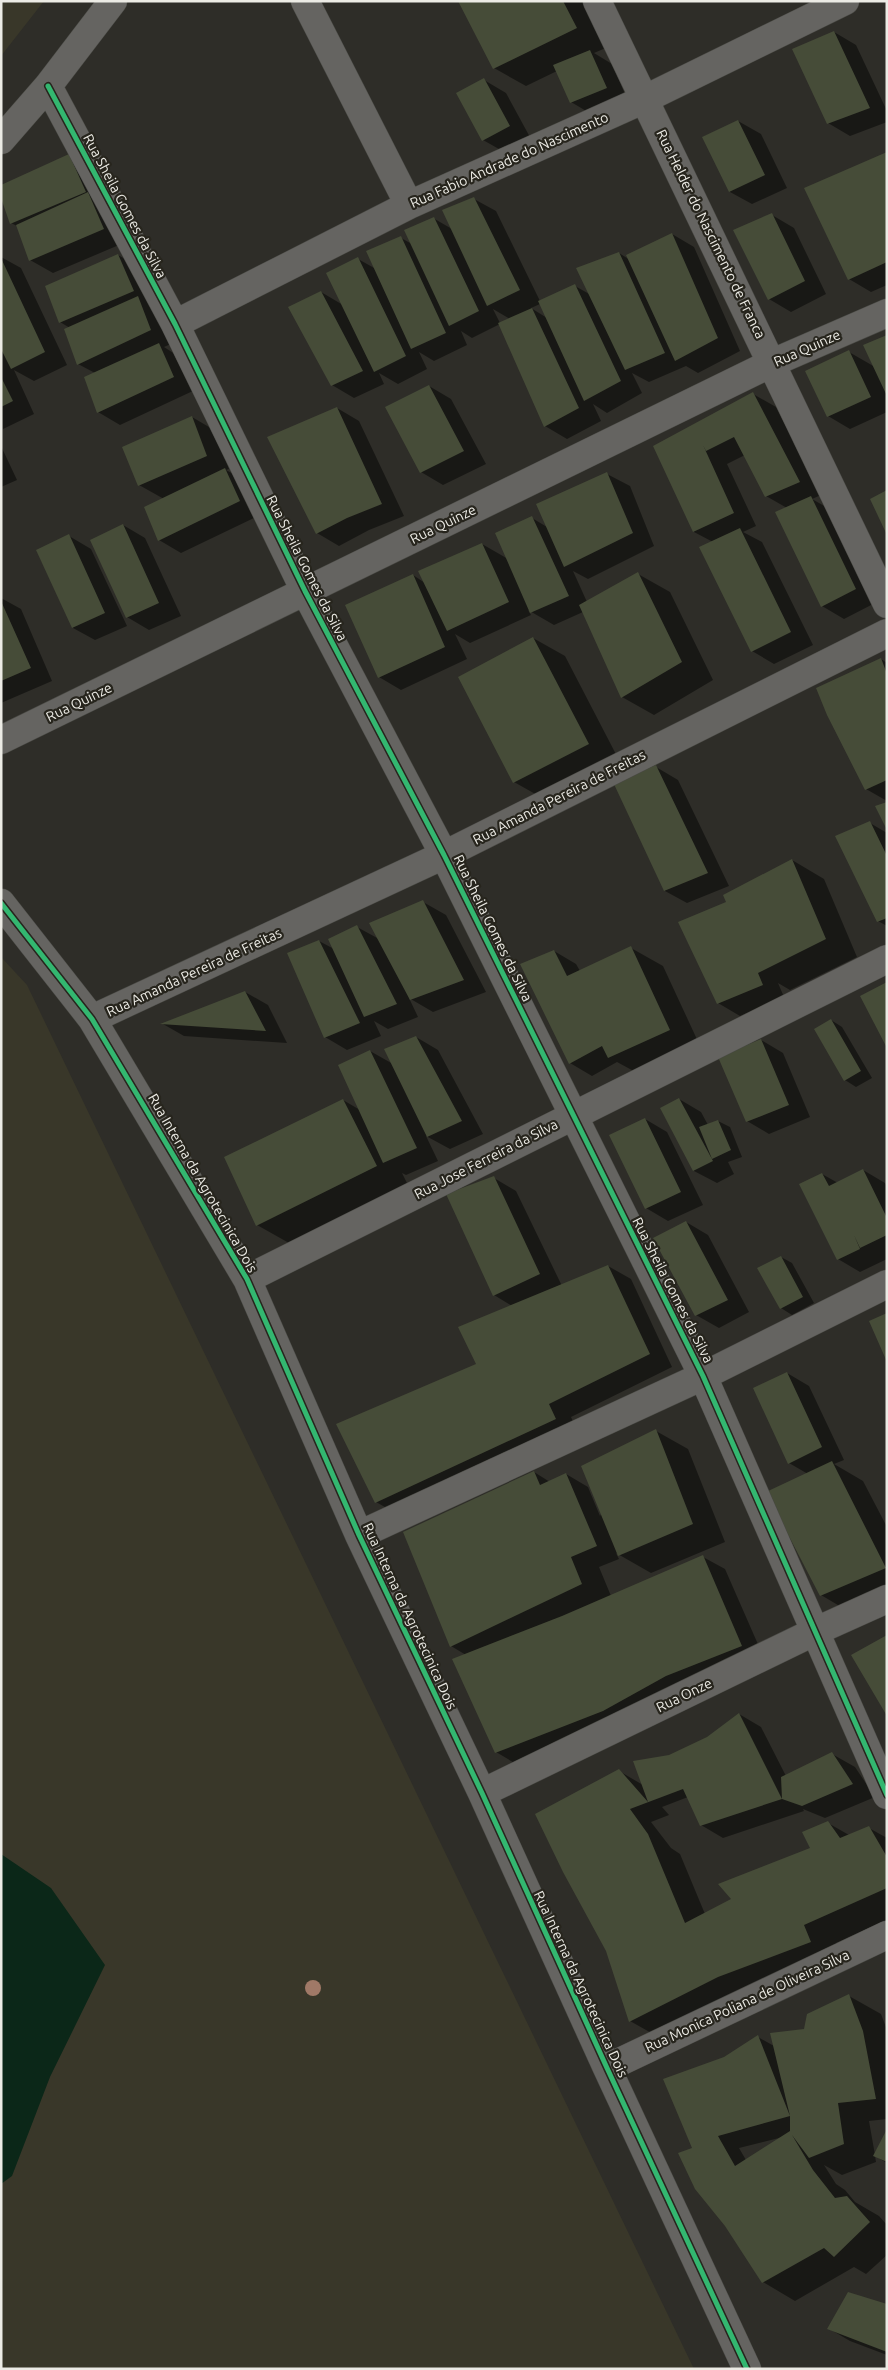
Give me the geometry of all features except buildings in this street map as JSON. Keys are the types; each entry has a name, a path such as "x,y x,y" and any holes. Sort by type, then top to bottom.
{"street":[{"path":"1,140 48,86 113,1"},
{"path":"305,1 409,205"},
{"name":"Rua Helder do Nascimento de Franca","path":"598,1 887,604"},
{"name":"Rua Fabio Andrade do Nascimento","path":"175,324 409,205 645,99 844,1"},
{"name":"Rua Sheila Gomes da Silva","path":"48,86 175,324 305,591 444,855 703,1376 887,1794"},
{"name":"Rua Quinze","path":"1,740 772,363 887,313"},
{"name":"Rua Amanda Pereira de Freitas","path":"92,1019 444,855 887,633"},
{"name":"Rua Interna da Agrotecinica Dois","path":"1,903 92,1019 247,1279 359,1535 482,1793 607,2068 748,2369"},
{"name":"Rua Jose Ferreira da Silva","path":"247,1279 887,959"},
{"path":"359,1535 703,1376 887,1284"},
{"name":"Rua Onze","path":"482,1793 816,1631 887,1599"},
{"name":"Rua Monica Poliana de Oliveira Silva","path":"607,2068 887,1935"}],"shaded area":[{"path":"1,1 44,1 1,56"},
{"path":"1,957 27,985 694,2369 1,2369"},
{"path":"1,1854 51,1888 105,1965 50,2077 12,2176 1,2184"}],"cycle path":[{"path":"48,86 175,324 305,591 444,855 703,1376 887,1795"},
{"path":"1,903 92,1019 247,1279 359,1535 482,1793 747,2369"}]}
